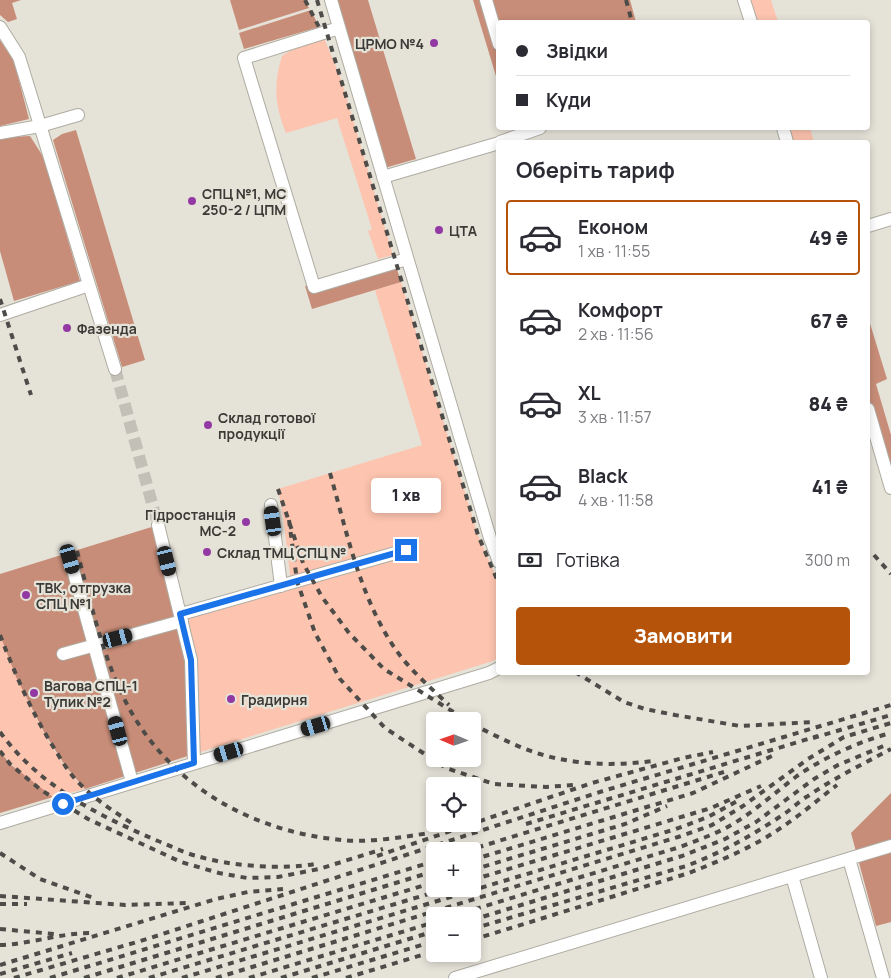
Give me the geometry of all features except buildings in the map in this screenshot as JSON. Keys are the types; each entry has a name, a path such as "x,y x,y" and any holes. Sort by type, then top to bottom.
{"lane":[{"path":"331,0 496,554"},
{"path":"486,0 496,34"},
{"path":"744,0 750,20"},
{"path":"0,27 19,57 115,369"},
{"path":"339,28 244,58 314,287 407,259"},
{"path":"0,133 40,126 78,115"},
{"path":"505,140 525,130"},
{"path":"383,177 496,144"},
{"path":"870,225 891,219"},
{"path":"0,314 89,285"},
{"path":"870,417 891,488"},
{"path":"271,505 281,586"},
{"path":"158,525 191,660 194,763"},
{"path":"63,654 281,586 406,550"},
{"path":"70,559 132,782"},
{"path":"0,823 496,670"},
{"path":"455,978 891,846"},
{"path":"849,859 883,978"},
{"path":"792,876 821,978"}],"shaded area":[{"path":"0,0 21,0 12,3 17,19 8,22 0,15"},
{"path":"230,0 305,0 309,8 239,30"},
{"path":"331,0 368,0 416,159 381,169"},
{"path":"473,0 630,0 635,20 496,20 496,76"},
{"path":"748,0 771,0 777,20 753,20"},
{"path":"311,10 319,27 244,49 239,33"},
{"path":"324,38 341,79 393,255 378,259 368,231 372,229 337,118 286,133 279,114 276,86 282,56 293,49"},
{"path":"0,40 14,61 29,119 0,126"},
{"path":"76,130 145,360 122,367 53,140 62,134"},
{"path":"787,130 811,130 813,140 790,140"},
{"path":"30,136 44,158 80,281 14,301 0,251 0,139"},
{"path":"395,263 401,282 312,309 305,286"},
{"path":"401,282 478,535 496,577 496,659 194,754 181,614 291,583 278,489 422,445 375,290"},
{"path":"870,324 887,379 876,384 891,435 891,488 870,416"},
{"path":"158,525 182,621 194,754 85,789 66,767 45,734 16,677 0,635 0,574"},
{"path":"0,635 35,716 71,775 85,789 53,797 25,776 0,751"},
{"path":"0,751 10,764 53,797 0,813"},
{"path":"891,793 891,922 876,926 851,833"}],"tunnel":[{"path":"115,369 158,525"}],"railway":[{"path":"305,0 321,31"},
{"path":"317,0 478,535 496,577"},
{"path":"626,0 631,20"},
{"path":"0,299 31,395"},
{"path":"330,473 349,542 373,609 396,650 421,679 449,705"},
{"path":"278,489 303,563 322,597 349,633 384,669 453,712"},
{"path":"289,520 297,581 315,633 340,679 385,728 446,768 494,784 546,787 574,785"},
{"path":"77,551 105,651 120,690 147,736 168,761 193,783 219,801 248,816 278,827 309,835 363,841 429,833"},
{"path":"874,555 891,574"},
{"path":"0,635 31,707 66,768 93,796 133,824"},
{"path":"580,675 624,702 645,709 740,726 814,722"},
{"path":"14,978 147,939 603,791 891,705"},
{"path":"813,738 891,715"},
{"path":"216,978 712,825 743,806 808,759 844,737 891,723"},
{"path":"481,728 523,748 554,758 596,764 653,761"},
{"path":"0,732 33,768 52,784 92,810 192,855 240,865 287,867 315,864"},
{"path":"481,907 680,847 707,837 741,819 797,776 818,763 854,745 891,733"},
{"path":"526,824 818,736"},
{"path":"481,917 682,856 725,839 756,822 814,779 838,765 886,745"},
{"path":"481,926 699,861 749,836 828,783 891,749"},
{"path":"0,751 10,764 41,790 88,819 181,862 219,873 247,878 278,877 319,869 383,849"},
{"path":"377,856 592,783 683,758 713,752"},
{"path":"481,857 693,793 774,755"},
{"path":"481,846 724,772"},
{"path":"481,937 689,873 714,863 774,833 837,785"},
{"path":"481,877 711,808 761,786"},
{"path":"182,978 676,829 708,817 741,799"},
{"path":"481,867 625,824 667,806"},
{"path":"0,853 40,879 94,898"},
{"path":"50,978 426,864"},
{"path":"84,978 426,874"},
{"path":"117,978 426,885"},
{"path":"0,965 216,899 248,892 283,889"},
{"path":"149,978 426,895"},
{"path":"0,896 125,905 187,903"},
{"path":"0,904 27,904"},
{"path":"249,978 426,925"},
{"path":"0,929 54,934"},
{"path":"0,945 79,933 91,933"},
{"path":"281,978 426,934"},
{"path":"312,978 426,944"},
{"path":"0,974 72,953"},
{"path":"346,978 426,954"}],"place":[{"name":"ЦРМО №4","path":"434,43"},
{"name":"СПЦ №1, МС 250-2 / ЦПМ","path":"192,201"},
{"name":"ЦТА","path":"439,230"},
{"name":"Фазенда","path":"67,328"},
{"name":"Склад готової продукції","path":"208,425"},
{"name":"Гідростанція МС-2","path":"246,522"},
{"name":"Склад ТМЦ СПЦ №","path":"207,552"},
{"name":"ТВК, отгрузка СПЦ №1","path":"26,595"},
{"name":"Вагова СПЦ-1 Тупик №2","path":"34,693"},
{"name":"Градирня","path":"231,699"}],"route":[{"path":"63,804 194,763 191,660 180,614 406,550"}]}
